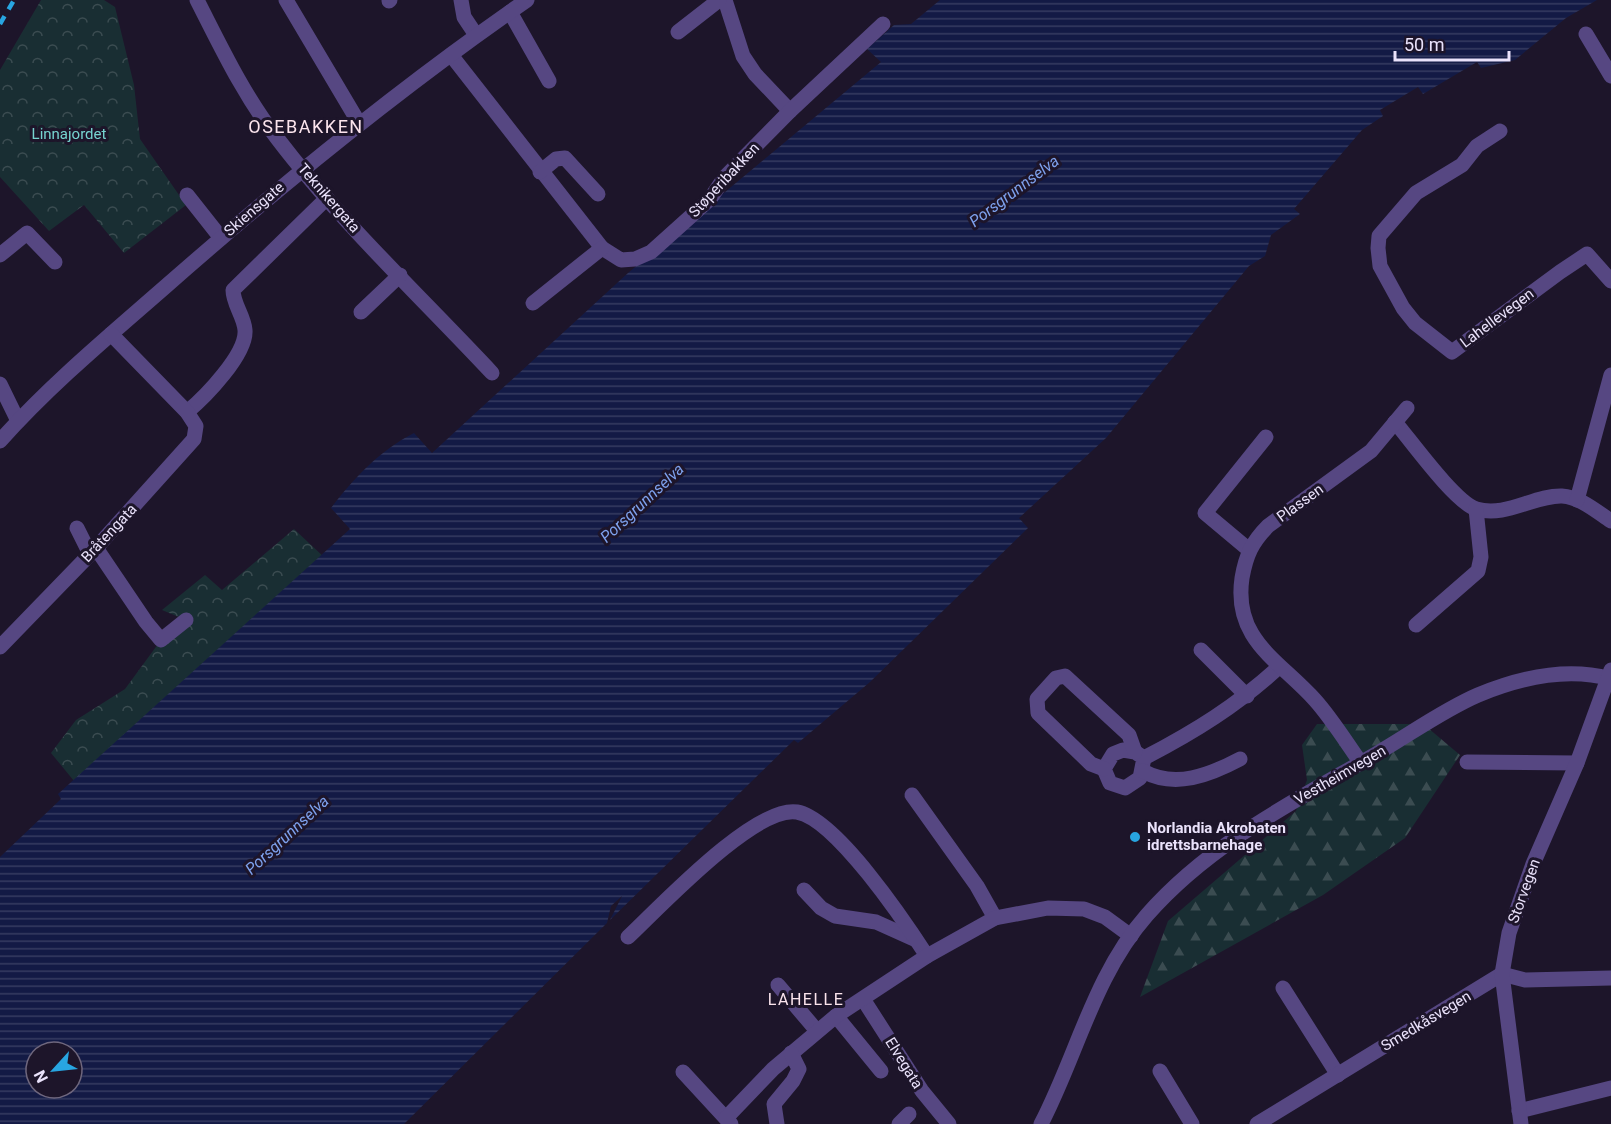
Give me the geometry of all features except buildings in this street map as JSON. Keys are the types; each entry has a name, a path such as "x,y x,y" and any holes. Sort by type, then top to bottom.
{"street":[{"name":"Teknikergata","path":"197,0 240,82 276,138 327,198 492,373"},
{"path":"286,0 359,123"},
{"path":"461,0 464,17 476,36"},
{"name":"Skiensgate","path":"0,441 18,421 111,334 302,168 359,123 527,0"},
{"path":"678,32 719,0"},
{"path":"725,0 743,56 755,74 790,111"},
{"path":"510,12 549,81"},
{"name":"Støperibakken","path":"451,55 540,172 602,248 621,260 635,259 651,252 710,199 725,177 790,111 883,24"},
{"path":"1587,34 1611,76"},
{"name":"Lahellevegen","path":"1500,131 1477,146 1462,165 1416,193 1379,236 1380,266 1403,308 1415,323 1452,352 1587,254 1611,281"},
{"path":"540,172 556,159 565,158 598,194"},
{"path":"187,195 220,238"},
{"path":"111,334 187,412 234,360 245,337 245,327 233,299 233,290 327,198"},
{"path":"0,255 27,233 56,262"},
{"path":"533,303 602,248"},
{"path":"361,312 400,275"},
{"path":"1577,500 1611,375"},
{"path":"0,384 18,421"},
{"name":"Plassen","path":"1248,549 1268,526 1371,451 1407,408"},
{"name":"Bråtengata","path":"0,647 93,551 194,439 196,426 187,412"},
{"path":"1395,422 1460,498 1476,508 1506,509 1562,496 1577,500 1611,521"},
{"path":"1266,437 1205,513 1248,549 1240,595 1243,617 1254,638 1279,667 1314,698 1361,763"},
{"path":"1416,625 1478,571 1481,557 1476,508"},
{"path":"77,528 161,640 186,620"},
{"path":"1201,650 1247,696"},
{"path":"1141,760 1192,733 1247,696 1279,667"},
{"name":"Vestheimvegen","path":"1041,1124 1100,988 1131,936 1148,914 1217,850 1256,823 1477,696 1502,687 1568,673 1610,676"},
{"path":"1104,769 1091,764 1038,713 1037,699 1056,678 1065,676 1129,735 1141,760 1155,777 1184,779 1209,774 1240,759"},
{"name":"Storvegen","path":"1520,1118 1502,974 1509,933 1533,864 1577,763 1610,676"},
{"path":"1123,750 1141,760 1137,782 1125,788 1110,783 1104,769 1106,761 1113,754 1123,750"},
{"path":"1467,762 1577,763"},
{"path":"912,795 977,886 995,918"},
{"path":"628,937 735,839 756,824 779,814 796,812 815,818 834,834 927,956"},
{"path":"804,890 821,908 835,916 876,922 917,940"},
{"path":"683,1072 729,1121 791,1053 816,1031 927,956 995,918 1048,908 1084,909 1105,917 1131,936"},
{"path":"1502,974 1525,980 1611,978"},
{"name":"Smedkåsvegen","path":"1257,1124 1502,974"},
{"path":"778,985 816,1031"},
{"path":"1283,988 1338,1075"},
{"name":"Elvegata","path":"863,999 922,1091 950,1124"},
{"path":"836,1016 881,1071"},
{"path":"777,1124 774,1104 793,1081 799,1069 791,1053"},
{"path":"1160,1071 1192,1124"},
{"path":"1520,1118 1611,1088"}],"green space":[{"name":"Linnajordet","path":"41,0 104,0 115,7 134,85 140,139 186,205 124,253 84,205 49,231 0,177 0,70"},
{"path":"294,529 326,559 79,787 51,753 76,720 125,689 161,640 186,620 162,610 205,575 222,590"},
{"path":"1317,724 1411,724 1428,728 1460,755 1405,838 1323,895 1140,997 1168,921 1296,811 1307,780 1302,745"}],"water":[{"name":"Porsgrunnselva","path":"940,0 1597,0 1566,18 1515,60 1481,68 1477,62 1423,94 1418,87 1380,110 1383,116 1362,130 1294,209 1300,214 1271,235 1265,256 1249,266 1106,438 1019,518 1028,528 870,682 798,743 794,740 610,920 622,896 611,906 607,923 404,1124 0,1124 0,857 61,799 58,794 350,529 331,508 368,466 401,440 414,433 432,453 628,273 881,62 867,49 894,25 911,24"}],"railway":[{"path":"0,24 14,0"}],"place":[{"name":"Norlandia Akrobaten idrettsbarnehage","path":"1135,837"}],"district":[{"name":"OSEBAKKEN","path":"306,126"},
{"name":"LAHELLE","path":"806,999"}]}
